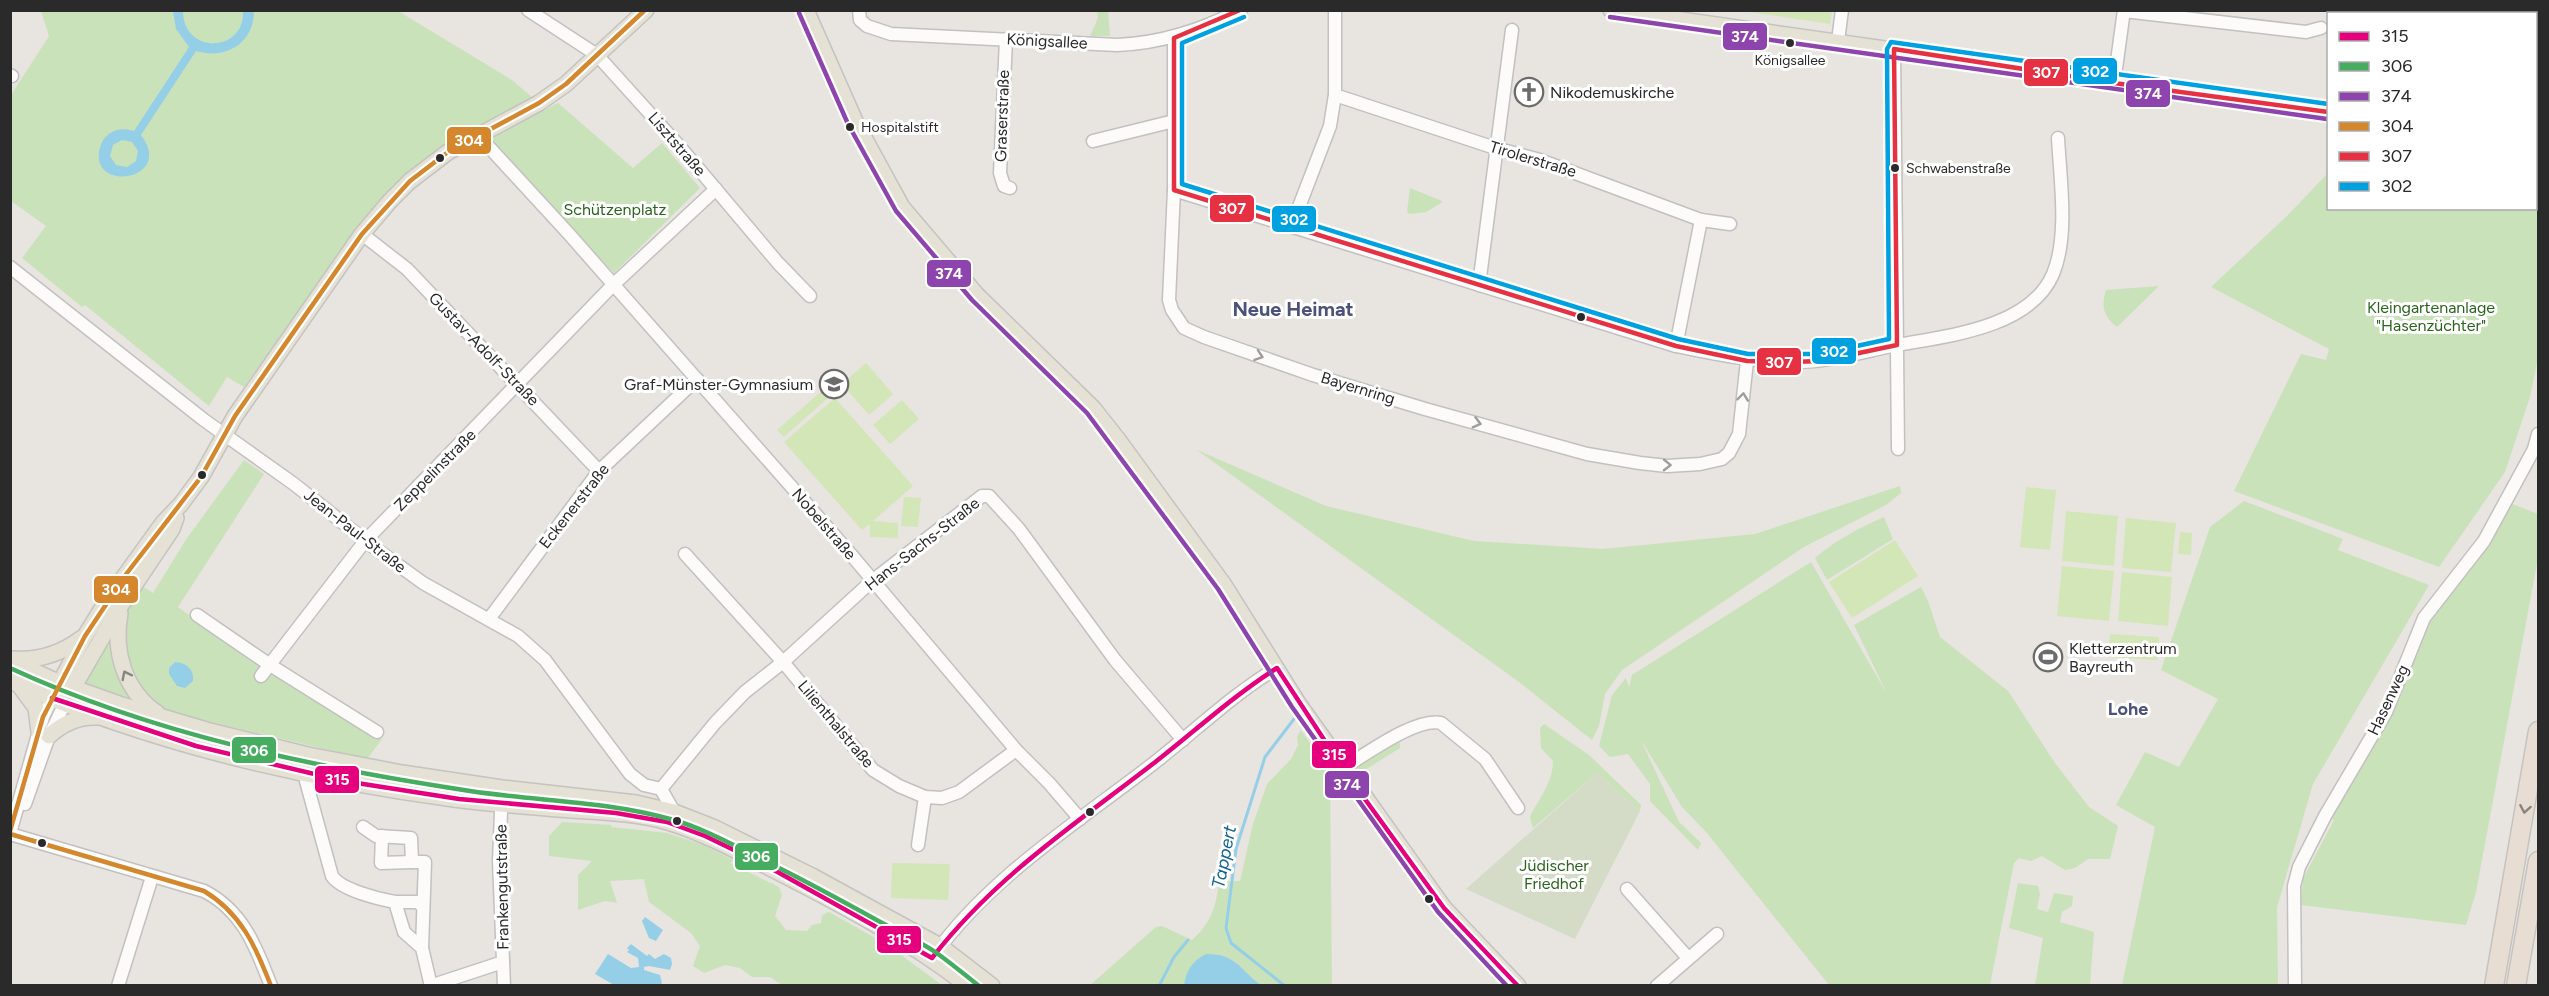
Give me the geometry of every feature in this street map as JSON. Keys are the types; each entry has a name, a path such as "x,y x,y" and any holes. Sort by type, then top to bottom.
{"highway":[{"path":"2494,986 2538,731"},
{"path":"2516,986 2538,861"}],"main road":[{"path":"67,685 85,636 108,599 201,477 224,434 362,234 410,181 448,152 539,103 566,84 646,10"},
{"path":"806,10 855,121 902,207 978,295 1093,408 1168,505 1224,585 1343,768 1444,909 1518,986"},
{"path":"1611,10 2327,112"},
{"path":"58,700 172,529 182,504"},
{"path":"121,605 117,626 122,667 132,686 147,706 165,718"},
{"path":"10,660 44,656 71,646 85,636"},
{"path":"10,660 67,685 165,718 308,755 502,789 636,803 674,812 716,828 812,876 992,986"},
{"path":"15,683 106,718 203,748 295,771 405,792 501,805 642,816 692,830 936,952 968,986"},
{"path":"15,683 36,708 44,734 81,718 106,718"}],"street":[{"name":"Lisztstraße","path":"528,10 597,55 810,296"},
{"name":"Königsallee","path":"858,10 860,20 867,26 891,34 1117,45 1147,44 1174,38 1241,10"},
{"path":"1292,225 1330,126 1335,95 1335,10"},
{"path":"1838,41 1842,10"},
{"path":"2114,83 2124,11 2306,32 2321,28"},
{"path":"1479,285 1512,30"},
{"name":"Bayernring","path":"1174,38 1174,190 1169,300 1172,310 1184,328 1323,378 1587,454 1667,466 1711,463 1729,453 1739,434 1747,361"},
{"name":"Graserstraße","path":"1006,39 1000,173 1004,186 1010,188"},
{"path":"1894,49 1898,449"},
{"name":"Tirolerstraße","path":"1335,95 1598,180 1701,220 1730,224"},
{"path":"1093,141 1174,121"},
{"path":"478,135 613,285 716,189"},
{"path":"1174,190 1676,346 1747,361 1821,361 1898,345 1930,341 2001,320 2028,305 2041,294 2053,274 2061,238 2058,138"},
{"path":"1676,346 1701,220"},
{"name":"Gustav-Adolf-Straße","path":"362,234 407,269 599,471"},
{"name":"Jean-Paul-Straße","path":"10,267 88,330 423,584 518,636 545,660 630,774 644,785 662,789"},
{"name":"Nobelstraße","path":"613,285 848,551 1016,750 1080,819"},
{"name":"Zeppelinstraße","path":"261,676 365,541 519,385 613,285"},
{"name":"Eckenerstraße","path":"489,619 599,471 697,379"},
{"name":"Hasenweg","path":"2295,986 2294,886 2299,867 2325,816 2386,712 2424,618 2484,541 2534,449 2538,434"},
{"name":"Hans-Sachs-Straße","path":"662,789 715,723 745,692 783,662 872,581 982,496 989,496 1019,529 1115,660 1183,740"},
{"path":"685,554 783,662"},
{"path":"197,615 270,665 377,732"},
{"name":"Lilienthalstraße","path":"783,662 873,770 899,786 925,797"},
{"path":"936,952 975,904 1241,693 1277,668"},
{"path":"58,700 18,801 10,834 152,878 204,891 225,904 234,913 252,939 271,986"},
{"path":"1343,768 1401,734 1432,721 1441,723 1485,759 1518,808"},
{"path":"918,844 925,797 942,798 956,793 1016,750"},
{"path":"306,782 332,876 336,882 367,895 395,902 418,902 423,907"},
{"name":"Frankengutstraße","path":"502,789 500,861 504,986"},
{"path":"662,789 674,812"},
{"path":"363,827 376,836 411,838 412,862"},
{"path":"382,836 381,863 425,862 422,948 431,985 503,962"},
{"path":"118,986 152,878"},
{"path":"1627,889 1688,958"},
{"path":"395,902 404,932 422,948"},
{"path":"1657,986 1717,934"}],"green space":[{"path":"1832,10 1830,24 1742,11"},
{"path":"41,11 398,11 512,80 534,99 458,136 405,175 364,218 244,387 227,377 209,406 85,305 82,307 22,258 46,226 11,201 11,95 49,36"},
{"path":"1097,11 1108,11 1110,36 1090,36 1098,18"},
{"name":"Schützenplatz","path":"558,103 633,168 662,143 700,188 614,273 488,138"},
{"name":"Kleingartenanlage \"Hasenzüchter\"","path":"2327,174 2327,210 2537,210 2538,208 2538,358 2530,397 2505,472 2439,567 2234,491 2301,354 2326,360 2329,349 2211,287 2287,216"},
{"path":"1410,188 1442,201 1426,212 1410,214 1407,212"},
{"path":"2159,286 2117,327 2106,315 2104,301 2106,290"},
{"path":"866,363 893,394 869,415 842,384"},
{"path":"825,388 831,395 784,437 777,430"},
{"path":"835,398 913,486 873,521 898,523 898,538 870,537 870,524 862,530 784,442"},
{"path":"902,400 919,419 890,444 873,425"},
{"path":"1197,450 1326,506 1474,541 1603,549 1755,534 1900,486 1901,493 1886,505 1804,547 1622,670 1605,694 1599,726 1592,740 1519,682"},
{"path":"244,460 264,474 178,607 261,668 382,739 367,759 193,718 83,683 128,604 142,586 153,593 187,538"},
{"path":"2026,487 2056,490 2050,550 2020,547"},
{"path":"904,497 921,498 918,527 901,526"},
{"path":"2244,501 2343,539 2338,550 2429,585 2313,784 2277,907 2278,985 2122,985 2155,827 2116,805 2145,752 2179,767 2218,699 2161,670 2210,527"},
{"path":"2507,502 2538,514 2538,558 2476,892 2466,925 2301,905 2303,879 2334,820 2325,816 2386,712 2424,618"},
{"path":"2066,511 2118,516 2114,566 2062,561"},
{"path":"1884,517 1893,539 1827,580 1815,558 1848,535"},
{"path":"2126,518 2176,523 2171,572 2122,568"},
{"path":"2180,532 2192,533 2191,555 2178,554"},
{"path":"1895,540 1918,576 1852,618 1829,582"},
{"path":"1811,562 1887,694 1854,625 1921,587 1940,637 2008,691 2055,763 2089,807 2118,826 2110,859 2088,859 2075,868 2065,870 2042,856 2031,861 2019,858 2014,863 1990,985 1829,985 1706,832 1682,807 1641,740 1679,822 1701,843 1698,850 1650,801 1650,784 1628,754 1610,757 1599,746 1612,695 1626,678 1629,687 1632,675"},
{"path":"2062,566 2114,571 2109,621 2057,616"},
{"path":"2122,572 2172,577 2168,626 2118,621"},
{"path":"2110,634 2159,637 2157,660 2108,657"},
{"path":"1544,724 1589,755 1641,805 1640,811 1597,773 1533,828 1530,817 1551,776 1553,761 1541,748 1540,728"},
{"path":"1301,730 1330,773 1332,985 1261,985 1231,959 1216,954 1206,954 1186,976 1184,985 1089,986 1156,927 1162,926 1192,940 1204,927 1214,907 1219,882 1240,881 1253,824 1267,784 1291,759 1298,745 1297,737"},
{"path":"1396,740 1400,743 1400,748 1360,773 1355,770 1355,763"},
{"name":"Jüdischer Friedhof","path":"1597,773 1640,811 1575,939 1466,889"},
{"path":"562,822 612,825 611,827 667,833 704,845 733,860 730,863 779,887 782,895 775,916 786,930 807,931 812,925 821,923 822,915 829,912 886,944 942,985 782,985 770,977 752,977 740,968 725,965 704,973 693,966 700,946 691,933 649,902 644,879 610,881 617,903 605,901 578,910 578,875 592,861 549,856 549,836"},
{"path":"892,863 950,864 948,900 891,898"},
{"path":"2018,883 2038,886 2040,894 2037,909 2048,912 2054,893 2073,896 2072,906 2062,912 2060,922 2094,932 2090,985 2035,985 2043,938 2009,928"}],"water":[{"path":"173,11 183,11 186,25 193,35 203,41 214,43 225,41 234,35 241,25 243,11 254,11 249,32 236,46 218,53 196,51 141,135 149,151 148,163 140,171 129,176 116,176 106,171 99,162 102,142 114,131 123,129 134,131 189,47 176,29","holes":["122,140 132,142 138,151 136,161 127,167 116,165 110,156 113,145"]},
{"path":"175,662 186,665 191,670 193,681 185,688 177,686 169,674 169,668"},
{"path":"645,917 663,930 656,941 649,938 642,921"},
{"path":"631,944 655,959 664,954 671,958 670,970 644,967 644,970 660,975 662,983 660,985 614,985 595,974 608,954 631,968 639,967 638,958 627,952"},
{"path":"1206,954 1216,954 1231,959 1261,985 1184,985 1190,967"}],"waterway":[{"name":"Tappert","path":"1285,986 1231,943 1226,928 1236,849 1265,757 1294,719"},
{"path":"1159,986 1174,957 1188,940"}],"transit line":[{"name":"304","path":"10,831 43,717 85,636 127,573 201,477 235,416 362,234 410,181 448,152 539,103 566,84 645,10"},
{"name":"307","path":"1240,10 1174,38 1174,190 1676,346 1747,361 1821,361 1897,345 1894,49 2114,83 2327,112"},
{"name":"374","path":"799,13 848,124 896,211 972,300 1087,413 1218,589 1292,707 1438,912 1507,986"},
{"name":"302","path":"1244,17 1182,43 1182,184 1678,339 1748,354 1820,354 1889,339 1887,49 1891,42 2327,104"},
{"name":"374","path":"1610,17 2327,119"},
{"name":"306","path":"10,668 65,692 121,712 236,746 411,782 621,808 683,823 733,844 918,942 938,954 979,986"},
{"name":"315","path":"52,698 196,746 344,781 459,799 616,813 667,822 705,836 765,865 932,958 982,902 1037,853 1277,668 1346,773 1444,908 1518,986"},
{"name":"304","path":"10,834 204,891 238,920 253,945 271,986"}],"place":[{"name":"Königsallee","path":"1790,43"},
{"name":"Nikodemuskirche","path":"1529,92"},
{"name":"Hospitalstift","path":"850,127"},
{"name":"Schwabenstraße","path":"1895,168"},
{"name":"Graf-Münster-Gymnasium","path":"834,384"},
{"name":"Kletterzentrum Bayreuth","path":"2048,657"}],"district":[{"name":"Neue Heimat","path":"1293,309"},
{"name":"Lohe","path":"2128,709"}]}
